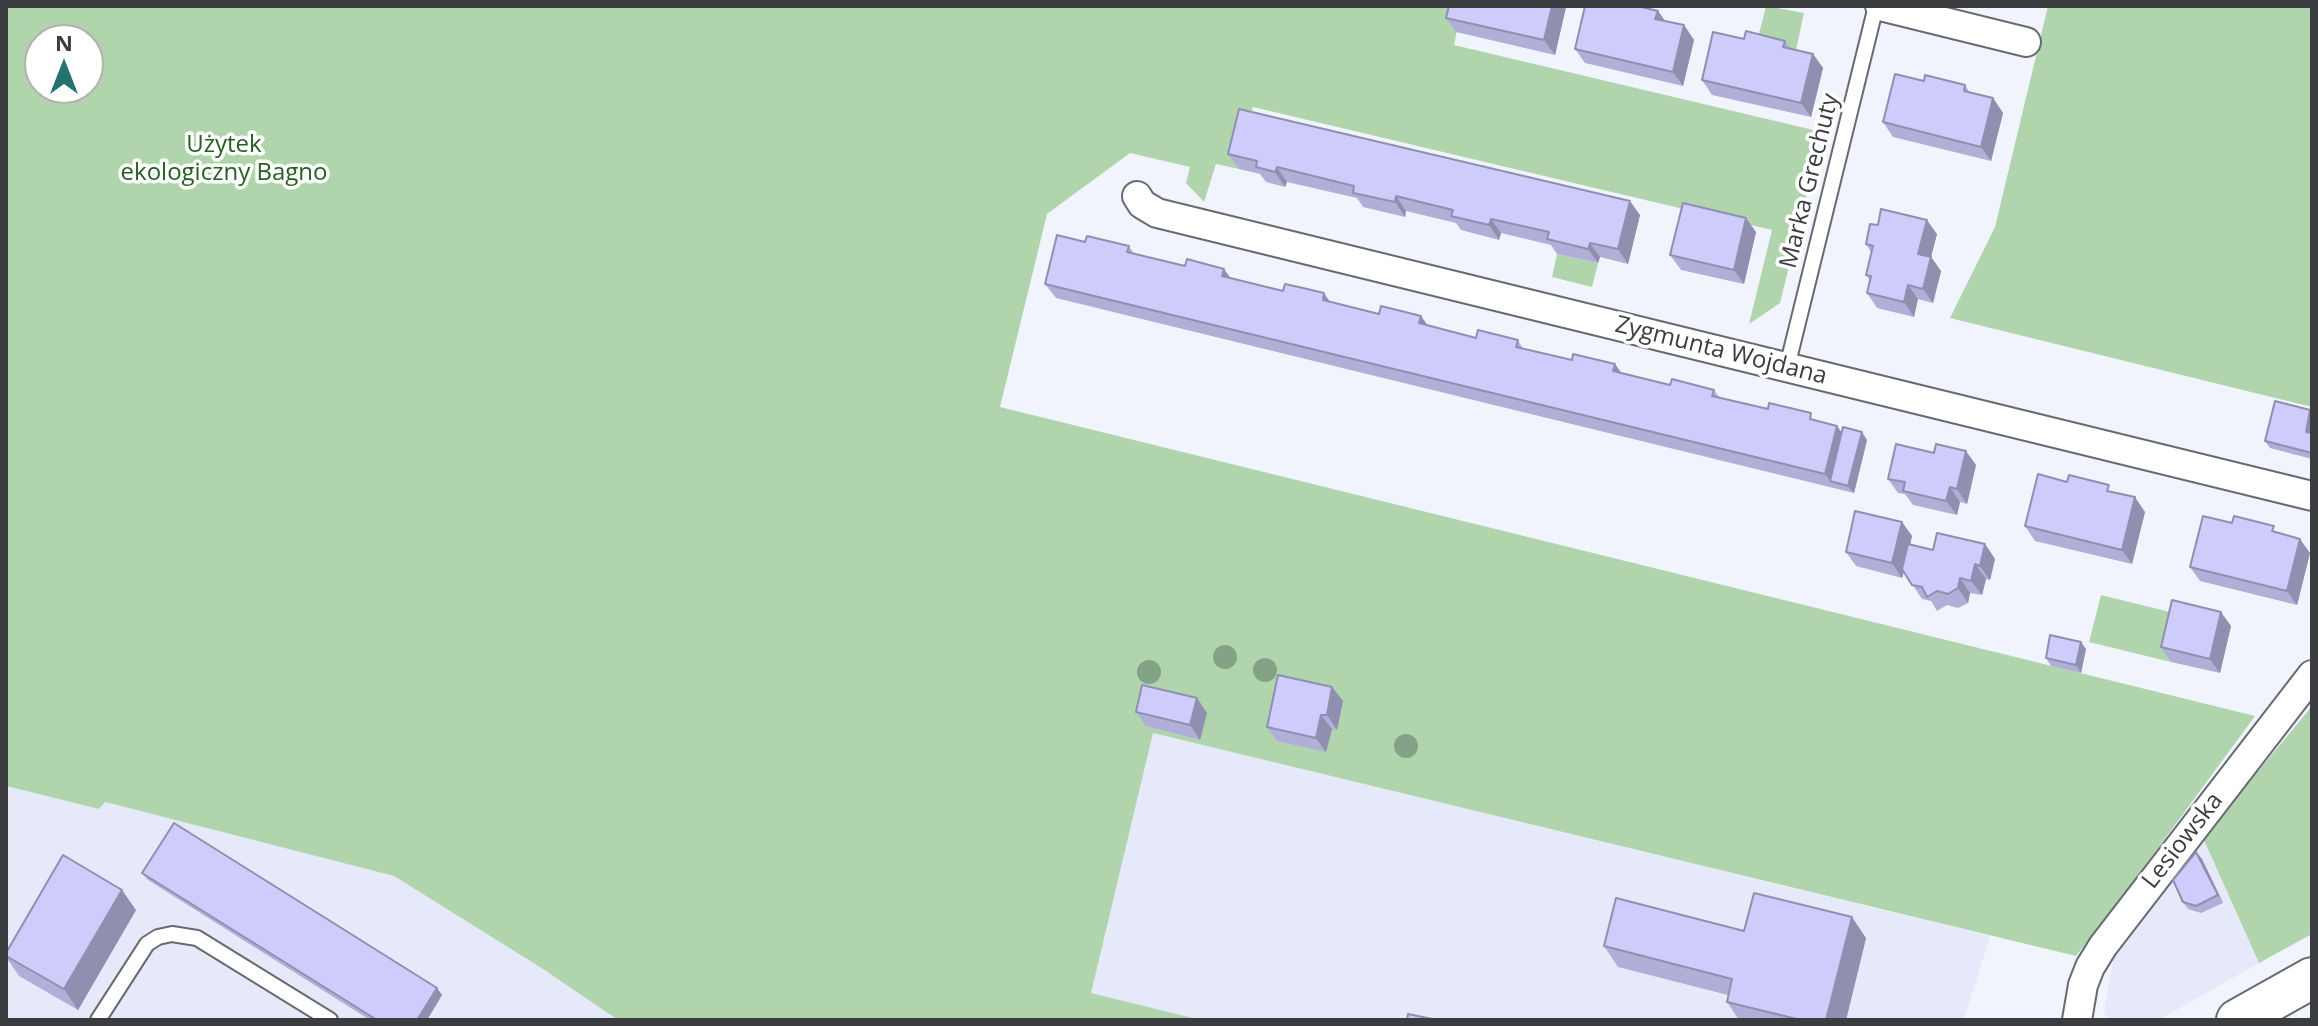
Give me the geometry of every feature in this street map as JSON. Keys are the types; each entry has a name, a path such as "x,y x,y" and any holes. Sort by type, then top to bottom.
{"main road":[{"path":"2237,1020 2312,978"}],"street":[{"path":"1878,6 2026,42"},
{"name":"Zygmunta Wojdana","path":"1137,196 1142,204 1157,213 2312,496"},
{"name":"Lesiowska","path":"2079,1017 2083,985 2103,946 2312,675"}],"lane":[{"name":"Marka Grechuty","path":"1787,367 1878,6"},
{"path":"98,1020 147,944 158,937 172,934 197,938 310,1015 330,1020"}],"shaded area":[{"path":"1153,733 1990,936 1964,1020 1201,1020 1090,993"},
{"path":"6,786 99,809 104,802 394,876 618,1020 6,1020"},
{"path":"2203,838 2259,963 2159,1020 2108,1020 2104,1011 2114,956"}],"green space":[{"name":"Użytek ekologiczny Bagno","path":"6,6 1462,6 1454,45 1822,132 1780,303 1749,324 1772,230 1253,107 1239,169 1216,164 1204,202 1186,183 1190,167 1130,153 1047,214 1000,407 2255,716 2076,956 1153,733 1091,993 1201,1020 618,1020 394,876 105,802 99,809 6,786"},
{"path":"1766,6 1804,13 1795,55 1756,46"},
{"path":"2048,6 2312,6 2312,407 1950,318 1995,227"},
{"path":"1557,254 1598,263 1592,287 1552,277"},
{"path":"2101,595 2182,615 2171,662 2089,642"},
{"path":"2312,706 2312,934 2259,963 2203,838"}],"building":[{"path":"1449,6 1552,6 1544,40 1446,18"},
{"path":"1585,6 1637,6 1658,11 1655,19 1684,25 1673,72 1575,49"},
{"path":"1746,31 1785,41 1783,47 1813,54 1801,103 1702,80 1713,32 1744,39"},
{"path":"1895,74 1924,81 1925,75 1965,85 1964,91 1993,98 1981,147 1883,122"},
{"path":"1239,109 1630,201 1618,249 1590,243 1588,249 1547,239 1549,232 1491,219 1489,225 1451,216 1453,210 1396,196 1395,202 1353,193 1354,186 1277,167 1275,172 1256,167 1257,161 1228,154"},
{"path":"1683,203 1746,218 1734,270 1670,255"},
{"path":"1881,209 1927,220 1918,254 1931,257 1923,289 1908,285 1904,302 1867,293 1871,276 1866,275 1873,246 1866,244 1870,224 1878,225"},
{"path":"1057,235 1085,242 1087,236 1129,246 1127,252 1185,266 1187,259 1224,269 1222,276 1283,291 1285,284 1324,293 1323,300 1379,314 1381,306 1421,316 1419,323 1476,338 1478,330 1518,340 1516,347 1572,360 1573,354 1615,364 1613,371 1670,385 1672,379 1714,390 1712,396 1768,409 1769,403 1811,413 1810,419 1837,426 1825,474 1045,284"},
{"path":"2275,401 2310,410 2306,432 2312,433 2312,453 2265,441"},
{"path":"1843,427 1862,432 1848,486 1830,481"},
{"path":"1896,444 1934,453 1936,444 1966,451 1957,489 1950,487 1946,501 1903,491 1905,482 1888,479"},
{"path":"2038,474 2067,482 2069,475 2109,485 2107,491 2135,497 2122,550 2025,526"},
{"path":"1855,511 1902,522 1892,563 1846,552"},
{"path":"2203,516 2232,523 2234,516 2274,526 2272,531 2300,539 2287,591 2190,567"},
{"path":"1937,533 1985,544 1980,566 1975,564 1971,581 1960,578 1958,588 1948,594 1937,591 1927,597 1922,587 1912,585 1902,569 1908,544 1933,550"},
{"path":"2172,600 2221,612 2210,659 2161,647"},
{"path":"2050,635 2081,642 2076,665 2046,658"},
{"path":"1278,675 1332,687 1327,715 1321,715 1316,738 1267,727"},
{"path":"1142,685 1197,698 1190,725 1136,712"},
{"path":"174,823 437,988 417,1020 377,1020 142,873"},
{"path":"2196,852 2218,895 2196,906 2183,902 2173,880"},
{"path":"63,855 122,890 64,989 6,956"},
{"path":"1754,893 1852,917 1826,1020 1801,1020 1727,1002 1732,979 1604,946 1616,898 1744,931"},
{"path":"1408,1014 1437,1020 1407,1020"}]}
